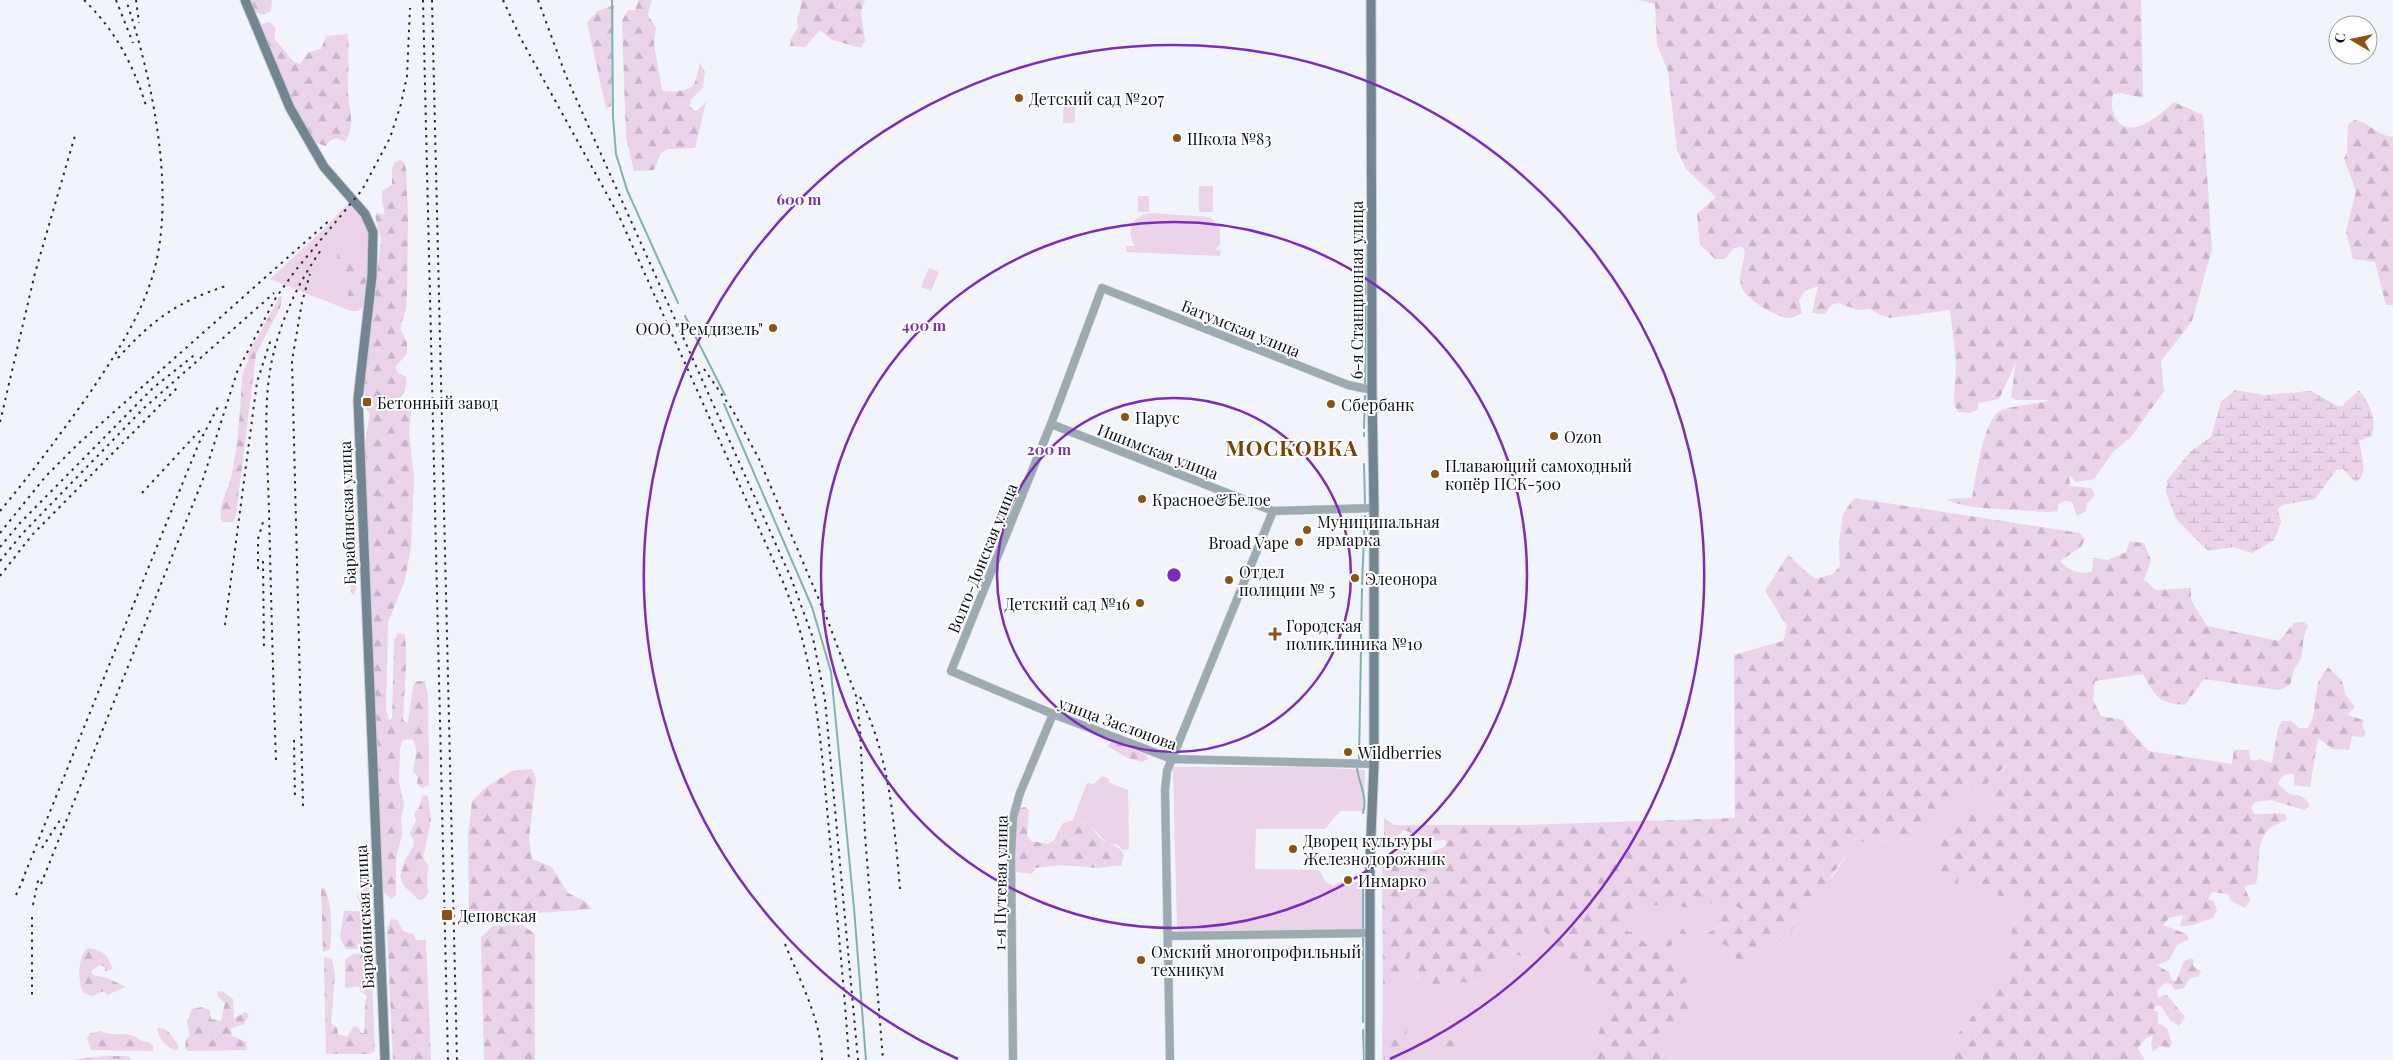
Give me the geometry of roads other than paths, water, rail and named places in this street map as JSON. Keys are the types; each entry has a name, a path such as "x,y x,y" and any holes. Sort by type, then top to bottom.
{"main road":[{"name":"Барабинская улица","path":"245,0 290,108 324,166 365,214 373,232 372,276 358,399 386,1060"},
{"name":"6-я Станционная улица","path":"1370,1060 1370,858 1374,764 1371,0"}],"street":[{"name":"Батумская улица","path":"1102,288 1348,385 1372,390"},
{"name":"Волго-Донская улица","path":"951,671 1051,424 1102,288"},
{"name":"Ишимская улица","path":"1051,424 1273,511 1374,508"},
{"path":"1170,1060 1165,790 1167,772 1273,511"},
{"name":"улица Заслонова","path":"951,671 1053,714 1172,759 1374,764"},
{"name":"1-я Путевая улица","path":"1013,1060 1011,864 1013,818 1020,793 1053,714"},
{"path":"1168,936 1370,933"}],"waterway":[{"path":"612,0 613,117 616,154 627,190 678,303"},
{"path":"1366,294 1367,246"},
{"path":"1365,384 1366,305"},
{"path":"685,316 725,395"},
{"path":"1364,428 1365,396"},
{"path":"724,404 812,607 831,672 854,908 866,1060"},
{"path":"1364,464 1365,504"},
{"path":"1362,584 1365,516"},
{"path":"1361,640 1362,589"},
{"path":"1359,759 1361,650"},
{"path":"1357,768 1364,796 1363,813"},
{"path":"1363,885 1363,928"},
{"path":"1363,938 1363,1022"},
{"path":"1363,1030 1364,1060"}],"railway":[{"path":"84,0 106,24 123,50 147,109"},
{"path":"116,0 133,43"},
{"path":"0,511 87,397 107,367 135,319 150,285 155,267 161,236 163,203 158,133 144,63 126,0"},
{"path":"136,0 139,23"},
{"path":"423,0 448,1060"},
{"path":"432,0 457,1060"},
{"path":"503,0 521,39 619,216 783,582 794,612 810,673 820,735 849,1060"},
{"path":"538,0 566,76 791,578 813,638 825,700 858,1060"},
{"path":"41,884 203,479 237,372 275,299 295,271 362,190 390,138 401,104 407,76 410,8"},
{"path":"0,422 35,273 76,132"},
{"path":"0,533 46,476 78,444 331,219"},
{"path":"276,760 266,435 267,397 272,360 285,316 305,275 321,250"},
{"path":"303,806 292,361 302,302 310,274"},
{"path":"118,358 131,344 167,313 193,299 226,286"},
{"path":"0,561 22,534 144,408 274,293"},
{"path":"225,625 257,382 271,339"},
{"path":"0,547 20,523 153,388 197,353"},
{"path":"704,369 732,409 759,459 826,616 856,696 860,729 865,835 883,1060"},
{"path":"0,576 32,535 178,387"},
{"path":"22,881 199,443 219,405"},
{"path":"142,493 203,427"},
{"path":"258,569 258,539 263,522"},
{"path":"263,561 264,649"},
{"path":"860,697 878,743 884,767 893,815 900,889"},
{"path":"294,740 295,799"},
{"path":"42,848 62,817"},
{"path":"16,895 25,876"},
{"path":"33,905 39,876"},
{"path":"32,917 32,997"},
{"path":"785,944 814,1015 821,1045 822,1060"}],"place":[{"name":"Детский сад №207","path":"1019,98"},
{"name":"Школа №83","path":"1177,138"},
{"name":"ООО \"Ремдизель\"","path":"773,328"},
{"name":"Бетонный завод","path":"367,402"},
{"name":"Сбербанк","path":"1331,404"},
{"name":"Парус","path":"1125,417"},
{"name":"Ozon","path":"1554,436"},
{"name":"Плавающий самоходный копёр ПСК-500","path":"1435,474"},
{"name":"Красное&Белое","path":"1142,499"},
{"name":"Муниципальная ярмарка","path":"1307,530"},
{"name":"Broad Vape","path":"1299,542"},
{"name":"Элеонора","path":"1355,578"},
{"name":"Отдел полиции № 5","path":"1229,580"},
{"name":"Детский сад №16","path":"1140,603"},
{"name":"Городская поликлиника №10","path":"1275,634"},
{"name":"Wildberries","path":"1348,752"},
{"name":"Дворец культуры Железнодорожник","path":"1293,849"},
{"name":"Инмарко","path":"1348,880"},
{"name":"Деповская","path":"447,915"},
{"name":"Омский многопрофильный техникум","path":"1141,960"}],"district":[{"name":"МОСКОВКА","path":"1292,447"}]}
